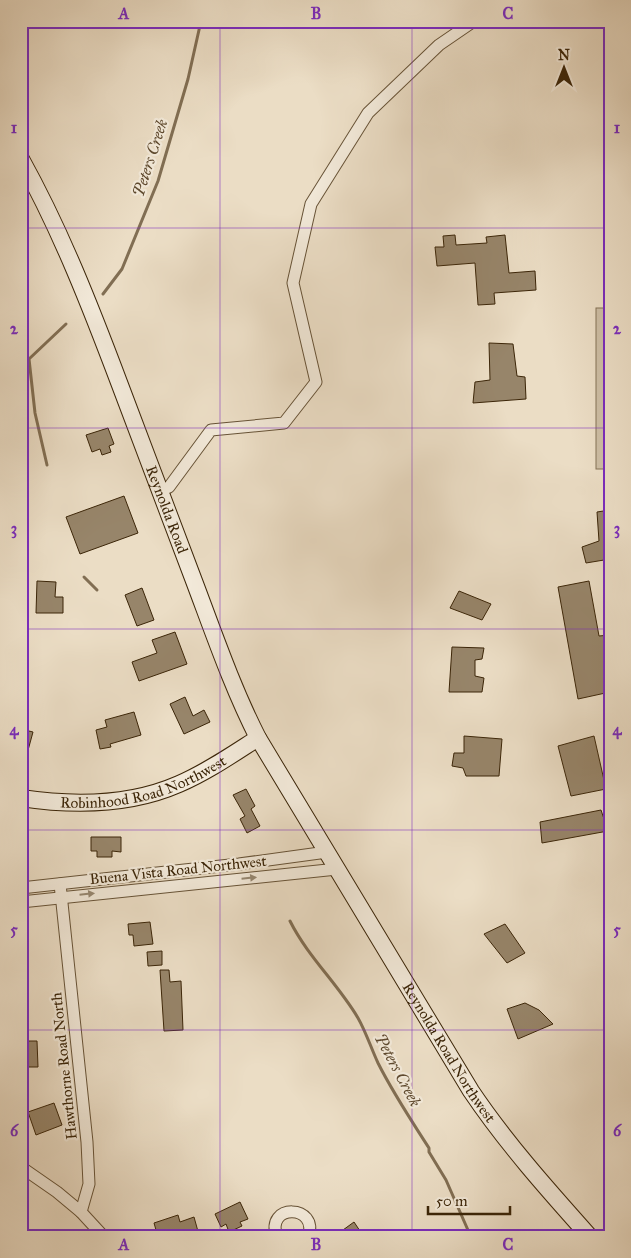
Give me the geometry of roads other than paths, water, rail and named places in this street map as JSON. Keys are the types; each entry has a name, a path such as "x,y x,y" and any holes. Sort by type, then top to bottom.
{"main road":[{"name":"Reynolda Road","path":"21,159 64,245 91,309 243,707 258,738 327,852"},
{"name":"Robinhood Road Northwest","path":"21,798 50,803 75,804 106,802 155,793 201,773 258,738"},
{"name":"Reynolda Road Northwest","path":"327,852 487,1115 547,1189 590,1237"}],"street":[{"path":"160,491 169,487 211,430 284,424 316,382 293,282 311,204 368,113 439,45 474,21"},
{"name":"Buena Vista Road Northwest","path":"21,888 239,864 327,852"},
{"name":"Buena Vista Road Northwest","path":"21,902 338,869"},
{"name":"Hawthorne Road North","path":"60,884 88,1142 89,1184 82,1212"},
{"path":"21,1167 82,1212 104,1237"},
{"path":"277,1237 275,1230 277,1220 282,1214 293,1211 300,1213 307,1219 310,1227 308,1237"}],"waterway":[{"name":"Peters Creek","path":"103,294 122,269 158,181 188,79 201,21"},
{"name":"Peters Creek","path":"47,465 35,413 29,359 66,324"},
{"name":"Peters Creek","path":"84,577 97,590"},
{"name":"Peters Creek","path":"290,921 305,947 358,1018 378,1063 446,1180 471,1237"}]}
